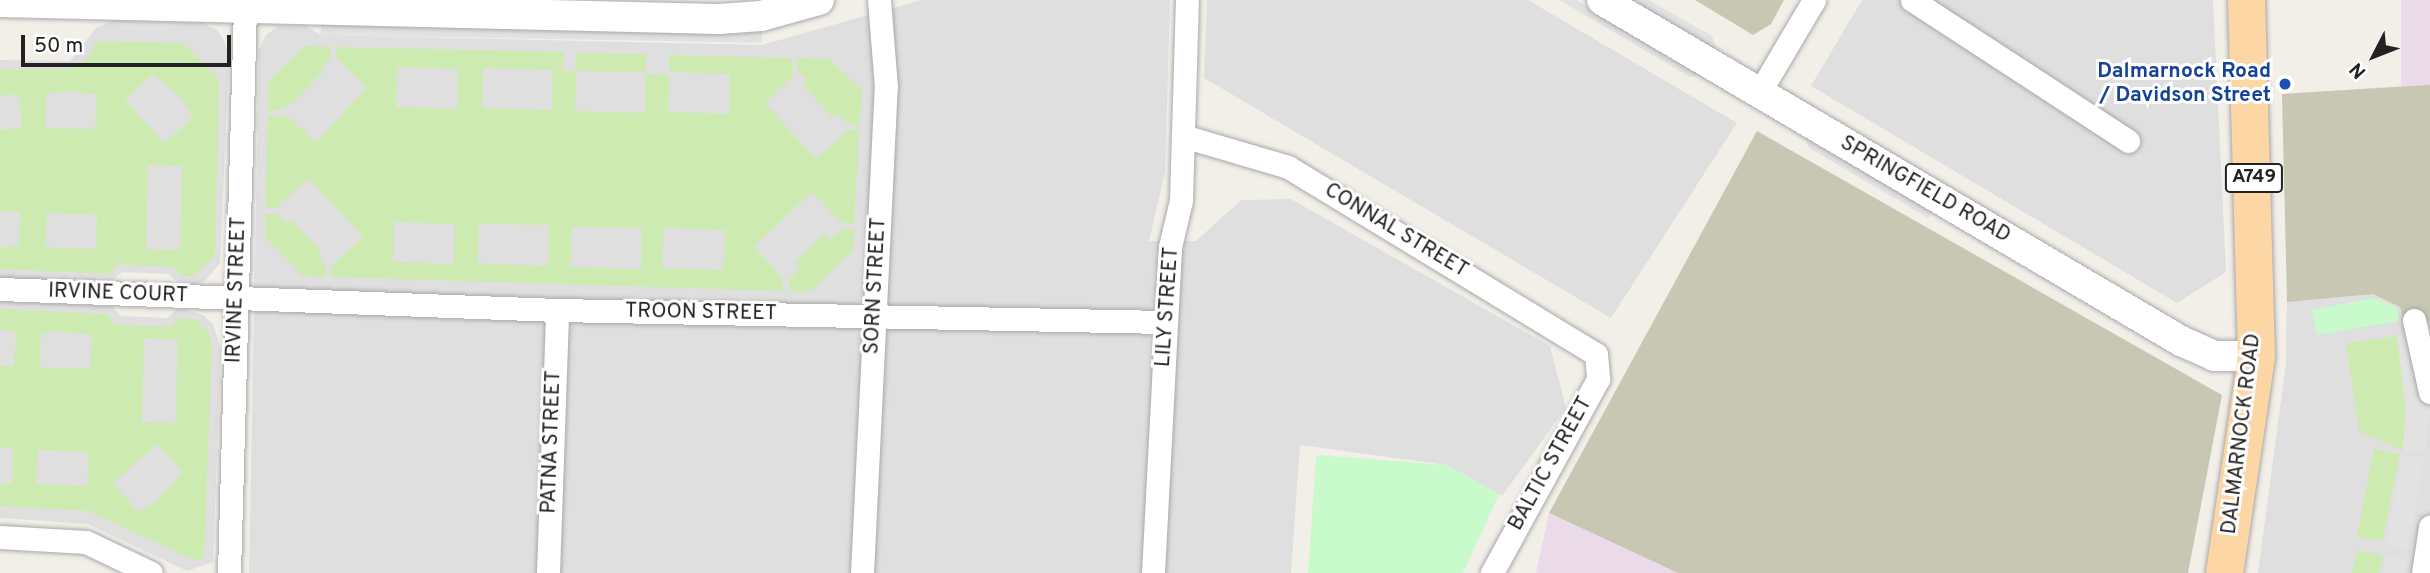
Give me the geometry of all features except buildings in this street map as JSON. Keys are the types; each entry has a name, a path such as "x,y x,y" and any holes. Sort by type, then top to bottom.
{"main road":[{"name":"DALMARNOCK ROAD","path":"2224,573 2256,356 2246,0"}],"street":[{"path":"0,2 245,7 335,5 742,19 819,0"},
{"name":"SORN STREET","path":"862,573 886,87 879,0"},
{"name":"LILY STREET","path":"1153,573 1170,247 1180,208 1187,0"},
{"name":"SPRINGFIELD ROAD","path":"1602,0 2181,341 2214,356 2256,356"},
{"path":"1759,93 1814,0"},
{"path":"1912,0 2128,141"},
{"name":"IRVINE STREET","path":"229,573 245,7"},
{"name":"CONNAL STREET","path":"1183,136 1288,167 1596,355"},
{"name":"IRVINE COURT","path":"0,289 237,299"},
{"name":"TROON STREET","path":"237,299 557,310 1165,322"},
{"name":"PATNA STREET","path":"548,573 557,310"},
{"path":"2414,320 2430,392"},
{"name":"BALTIC STREET","path":"1492,573 1598,379 1596,355"},
{"path":"2423,573 2430,527"},
{"path":"0,537 86,542 151,573"}],"shaded area":[{"path":"921,0 1170,0 1165,172 1149,241 1196,241 1241,200 1291,199 1550,346 1566,408 1502,496 1447,465 1300,445 1291,573 249,573 259,50 266,35 279,26 304,25 321,35 762,45"},
{"path":"1207,0 1528,0 1737,123 1611,318 1204,78"},
{"path":"1559,0 1576,0 1702,74 1690,77"},
{"path":"1626,0 1649,0 1712,36 1718,52"},
{"path":"1695,0 1784,0 1771,24 1753,35"},
{"path":"1862,0 2213,0 2226,272 2177,303 1811,86"},
{"path":"2401,0 2430,0 2430,90 2401,90"},
{"path":"114,20 124,30 170,30 178,22 203,23 217,30 224,40 229,58 220,263 205,281 195,285 179,284 169,274 122,272 111,282 0,278 0,60 70,61 96,28"},
{"path":"114,20 178,22 170,30 124,30"},
{"path":"321,23 762,31 762,43 321,35"},
{"path":"2430,84 2430,573 2258,573 2286,363 2288,217 2282,94"},
{"path":"2430,85 2430,322 2403,318 2400,307 2373,294 2287,302 2282,94"},
{"path":"1757,131 2222,395 2188,573 1678,573 1549,513"},
{"path":"1803,133 1933,208 1928,218 1809,148"},
{"path":"0,301 112,306 121,316 167,318 178,309 203,315 213,324 221,350 213,562 187,571 88,524 0,518"},
{"path":"2417,334 2430,410 2425,453 2403,449 2406,409 2397,336"},
{"path":"2402,454 2424,458 2408,549 2386,546"},
{"path":"1549,513 1678,573 1536,573"},
{"path":"2386,556 2407,560 2404,573 2383,573"}],"green space":[{"path":"96,41 183,43 219,79 215,255 194,276 182,276 172,267 119,264 109,274 0,269 0,248 19,246 20,212 0,211 0,130 22,128 19,94 0,96 0,69 71,69 89,57","holes":["153,74 181,98 193,117 165,143 125,100","67,91 96,95 95,129 45,128 46,94","148,165 182,166 180,250 146,249","47,213 97,215 96,249 45,247"]},
{"path":"305,46 330,47 331,58 321,68 324,71 294,102 281,110 268,110 269,80"},
{"path":"336,47 564,52 563,70 575,71 576,53 646,54 646,72 576,71 575,111 645,113 645,74 669,75 668,112 729,114 730,74 669,72 669,55 792,58 794,75 765,103 816,159 849,130 859,130 854,224 842,223 812,192 754,246 783,279 783,291 331,277 331,267 363,237 312,182 307,179 276,208 265,208 268,115 289,117 315,142 367,88 336,57","holes":["397,67 458,69 457,109 396,107","483,68 552,70 552,110 482,108","394,222 455,224 453,264 393,262","479,224 549,225 548,266 478,263","572,227 642,228 641,269 571,267","664,228 725,230 723,270 662,268"]},
{"path":"797,58 829,59 862,89 859,125 848,124 838,114 833,118 802,85 807,80 797,69"},
{"path":"265,214 277,214 286,223 291,219 321,251 317,256 326,266 326,277 303,276 265,237"},
{"path":"843,228 854,229 853,251 810,291 789,291 789,279 801,268 795,262 825,234 831,240"},
{"path":"2374,298 2397,308 2399,321 2317,335 2312,310"},
{"path":"0,309 106,314 116,325 170,327 181,318 194,319 207,330 212,345 204,557 196,561 88,511 0,506 0,484 12,483 13,449 0,448 0,366 14,366 16,333 0,329","holes":["55,331 92,335 90,369 40,367 41,334","144,338 178,340 175,423 142,422","157,444 183,472 155,502 138,512 113,483","38,450 88,452 87,486 36,484"]},
{"path":"2397,336 2406,409 2403,451 2359,431 2346,343"},
{"path":"2374,449 2400,454 2383,541 2357,536"},
{"path":"1316,455 1447,465 1499,494 1463,573 1308,573"},
{"path":"2357,550 2383,555 2379,573 2352,573"}],"place":[{"name":"Dalmarnock Road / Davidson Street","path":"2285,84"}]}
